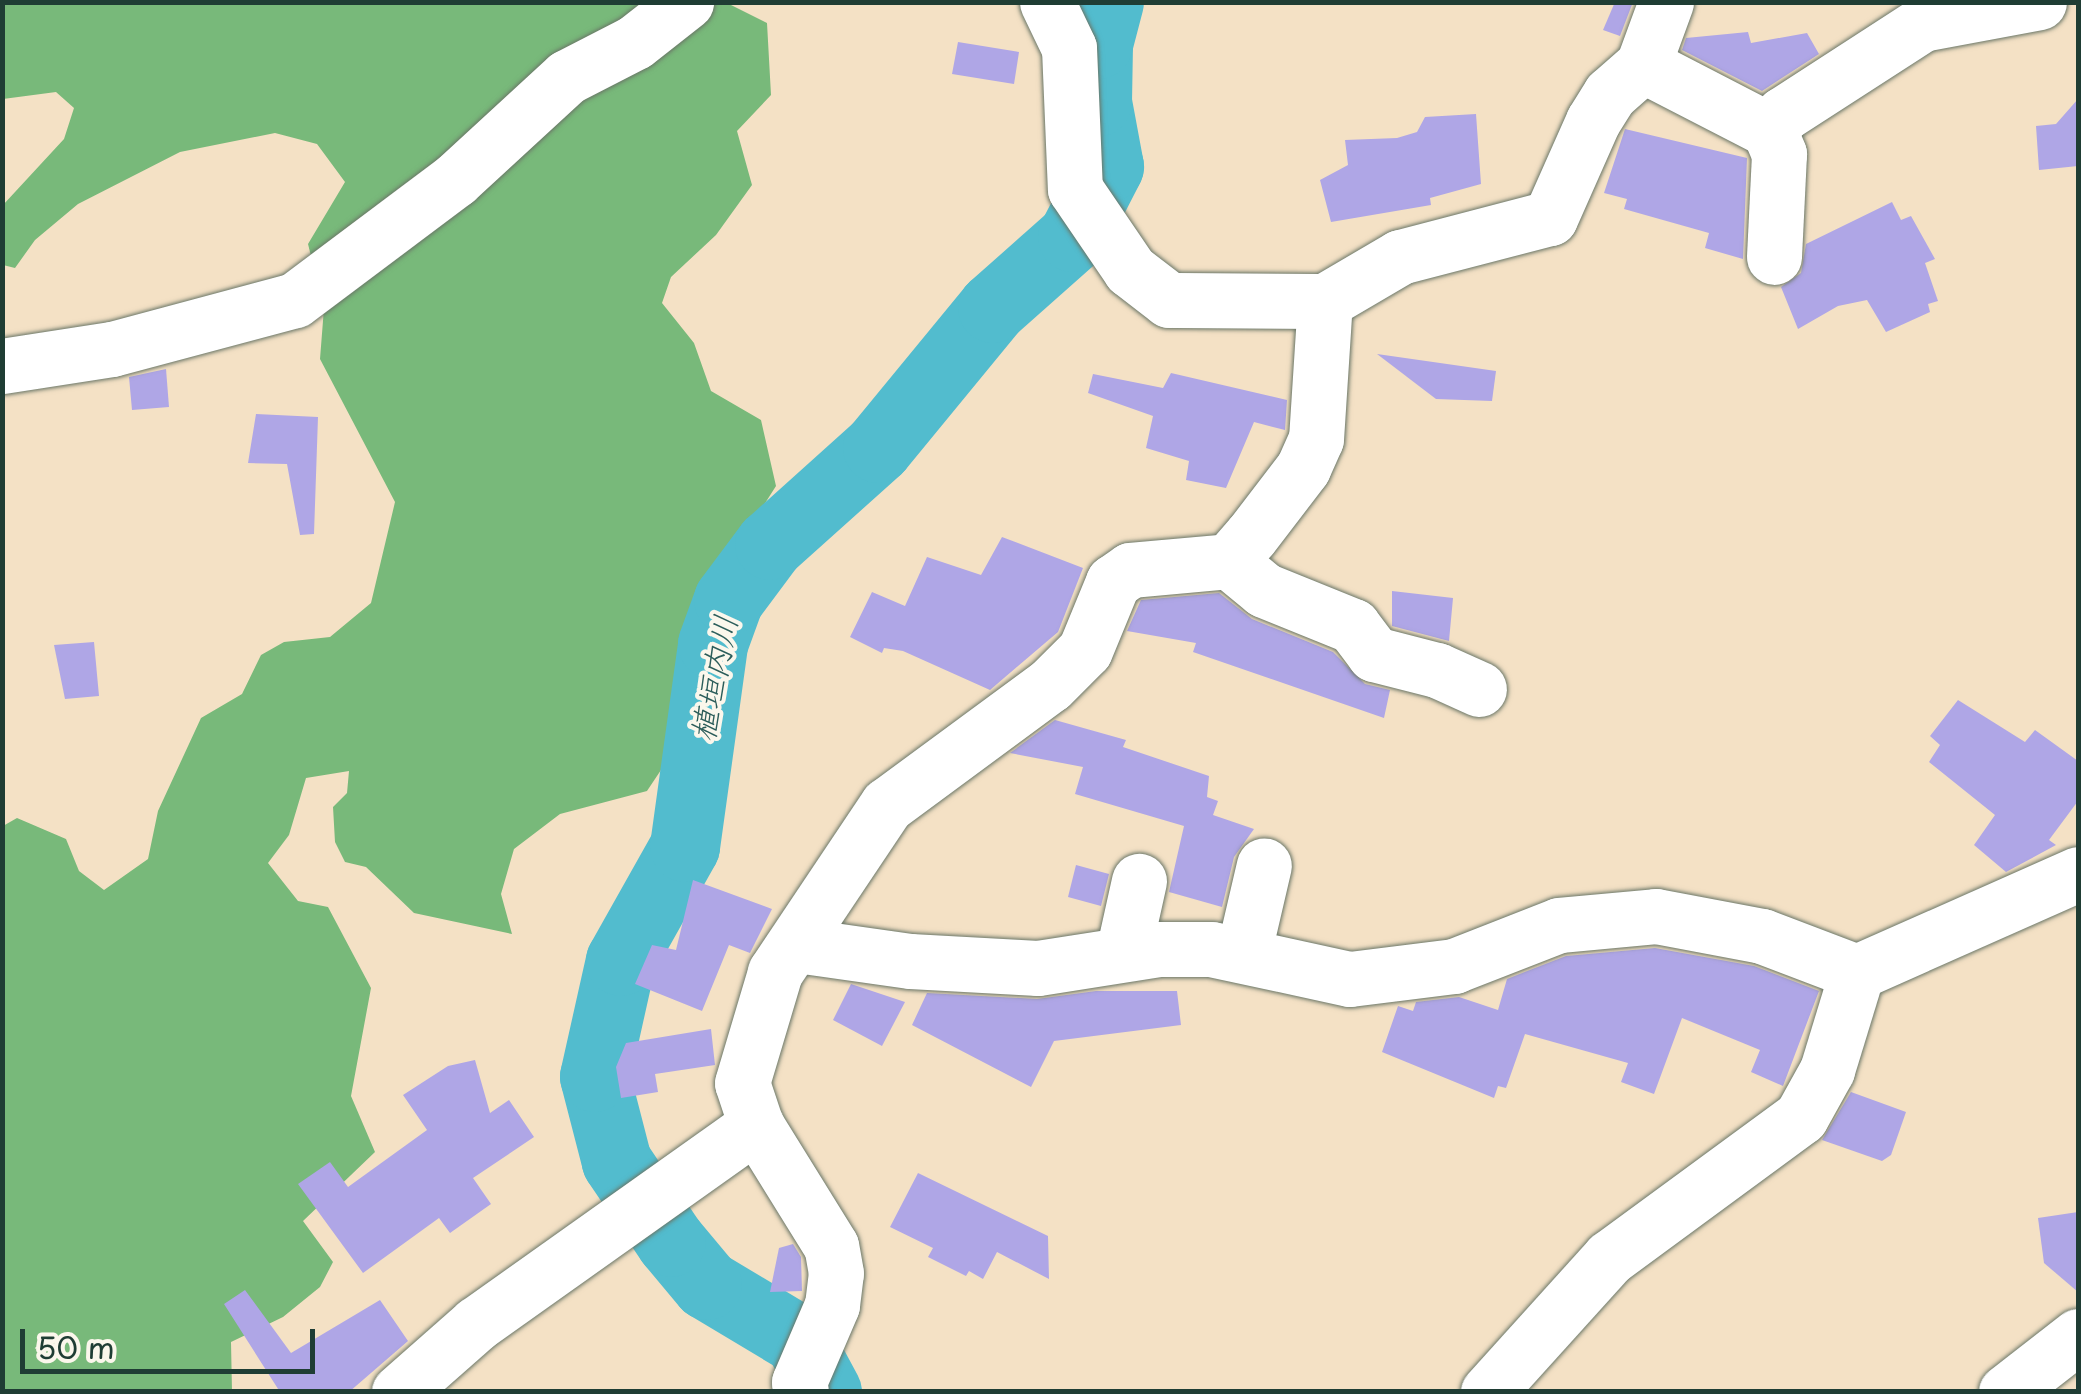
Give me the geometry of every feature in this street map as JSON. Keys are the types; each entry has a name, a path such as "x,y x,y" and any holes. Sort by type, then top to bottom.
{"street":[{"path":"2,366 112,349 295,300 455,180 567,77 635,42 686,2"},
{"path":"1068,18 1075,190 1130,270 1169,300 1325,300 1400,257 1550,218 1593,121 1610,94 1643,65 1666,2"},
{"path":"1769,130 1784,114 1922,24 2039,2"},
{"path":"1643,65 1769,130 1778,154 1774,257"},
{"path":"1229,561 1303,468 1316,439 1325,300"},
{"path":"801,1392 799,1382 832,1305 836,1272 831,1246 756,1126 742,1083 746,1052 774,972 797,946 886,805 1050,685 1085,650 1113,582 1130,570 1229,561 1264,590 1353,626 1374,654 1437,670 1479,689"},
{"path":"1242,955 1264,865"},
{"path":"797,946 999,967 1210,948 1350,980 1454,966 1559,926 1656,916 1762,936 1857,972 2078,874"},
{"path":"1122,953 1140,881"},
{"path":"1488,1392 1609,1258 1801,1117 1828,1070 1857,972"},
{"path":"399,1392 476,1324 756,1126"},
{"path":"2006,1392 2078,1336"}],"green space":[{"path":"725,2 767,23 771,95 737,131 752,185 716,235 671,277 662,303 694,343 711,391 761,420 776,486 736,549 702,581 687,619 671,755 647,791 560,814 514,849 501,894 512,934 414,913 366,867 345,862 335,842 333,807 347,793 349,771 306,778 289,835 268,863 298,901 328,907 371,988 351,1096 375,1152 303,1221 333,1262 320,1287 283,1317 231,1342 232,1391 3,1391 3,826 17,818 66,839 79,871 104,890 148,859 158,811 201,718 242,694 261,655 284,642 330,637 371,603 395,502 320,359 324,308 308,244 345,182 317,144 275,133 180,152 78,204 35,240 15,268 3,265 3,205 64,139 74,108 56,92 3,99 3,3"}],"building":[{"path":"1615,2 1633,2 1620,36 1603,30"},
{"path":"1748,32 1751,43 1807,33 1819,54 1762,91 1682,50 1686,38"},
{"path":"958,42 1019,52 1014,84 952,74"},
{"path":"2078,99 2078,166 2039,170 2036,126 2056,124"},
{"path":"1476,114 1481,184 1430,198 1431,205 1331,222 1320,180 1348,165 1345,140 1397,138 1417,132 1425,117"},
{"path":"1625,129 1747,158 1743,259 1705,248 1709,233 1624,209 1627,199 1604,193"},
{"path":"1892,202 1901,220 1911,216 1935,259 1925,263 1938,301 1928,304 1930,312 1886,332 1867,300 1838,306 1798,329 1781,287 1801,273 1806,244"},
{"path":"1377,354 1496,371 1492,401 1436,399"},
{"path":"166,369 169,407 132,410 129,377"},
{"path":"1171,373 1287,400 1285,430 1254,422 1226,488 1186,480 1189,461 1146,448 1153,416 1088,393 1093,374 1163,388"},
{"path":"256,414 318,417 314,534 300,535 287,464 248,463"},
{"path":"1002,537 1083,568 1058,632 990,690 903,651 884,648 882,653 850,637 872,592 905,606 927,557 981,575"},
{"path":"1392,591 1453,598 1449,641 1392,626"},
{"path":"1219,593 1252,619 1333,652 1365,684 1390,690 1384,718 1193,652 1196,643 1127,631 1141,600"},
{"path":"94,642 99,696 65,699 54,645"},
{"path":"1958,700 2025,742 2035,730 2078,761 2078,801 2049,840 2056,845 2006,872 1974,845 1995,815 1929,762 1940,745 1930,736"},
{"path":"1055,720 1126,740 1123,747 1209,776 1207,797 1218,801 1213,815 1254,829 1234,857 1222,907 1169,892 1184,826 1075,794 1083,767 1010,753"},
{"path":"1076,865 1109,874 1101,906 1068,897"},
{"path":"693,880 772,909 750,953 729,945 702,1011 635,984 652,945 676,950"},
{"path":"1655,948 1754,966 1819,991 1783,1086 1751,1072 1760,1050 1682,1018 1654,1094 1621,1082 1628,1063 1525,1034 1506,1088 1498,1086 1494,1098 1382,1052 1398,1006 1413,1011 1416,1002 1459,997 1498,1010 1507,979 1566,956"},
{"path":"851,984 905,1002 882,1046 833,1020"},
{"path":"1096,991 1177,991 1181,1025 1054,1041 1031,1087 912,1025 927,993 1037,999"},
{"path":"711,1029 715,1065 655,1074 658,1092 621,1098 616,1067 626,1043"},
{"path":"475,1060 490,1113 509,1100 534,1137 473,1178 491,1204 450,1233 439,1218 363,1273 298,1184 330,1162 348,1187 427,1130 403,1095 448,1066"},
{"path":"1851,1092 1906,1112 1891,1155 1882,1161 1822,1140"},
{"path":"918,1173 1048,1236 1049,1279 997,1252 983,1279 969,1271 966,1276 928,1257 933,1248 890,1227"},
{"path":"2078,1212 2078,1292 2044,1263 2038,1218"},
{"path":"793,1244 801,1257 802,1291 770,1292 779,1248"},
{"path":"245,1290 291,1353 380,1300 408,1341 349,1392 280,1392 224,1304"}],"waterway":[{"name":"植垣内川","path":"827,1392 799,1340 707,1285 671,1242 617,1162 595,1077 621,961 685,847 713,644 729,600 770,545 878,448 993,308 1073,237 1109,167 1097,102 1098,44 1109,2"}]}
